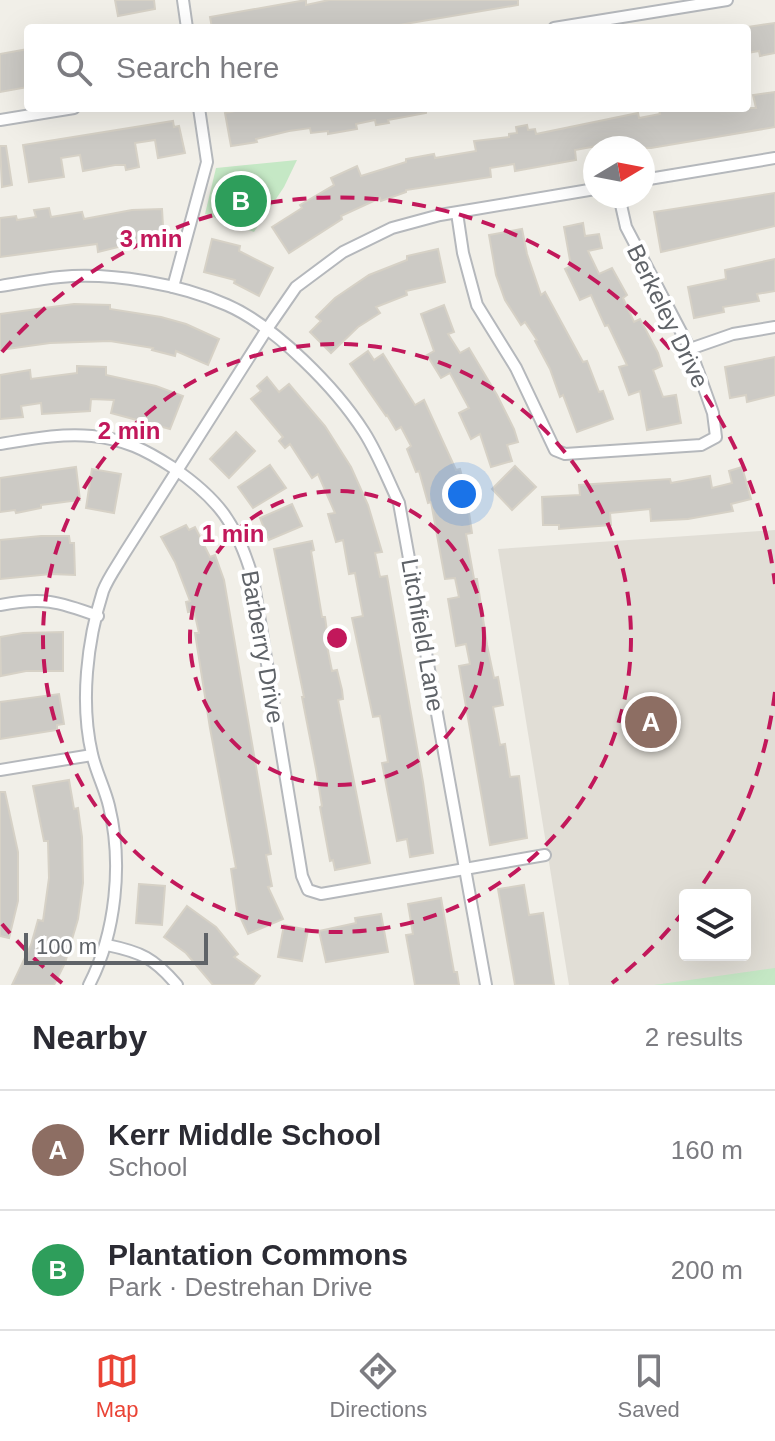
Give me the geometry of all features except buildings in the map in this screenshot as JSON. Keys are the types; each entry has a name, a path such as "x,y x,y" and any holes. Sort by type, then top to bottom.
{"street":[{"path":"183,0 186,24"},
{"path":"579,24 727,0"},
{"path":"0,120 49,112"},
{"path":"173,287 207,162 200,112"},
{"path":"655,178 775,158"},
{"path":"89,985 110,933 116,849 109,806 92,755 86,688 98,616 104,589 177,471 296,287 343,252 392,228 583,191"},
{"name":"Berkeley Drive","path":"457,213 463,253 477,305 516,368 555,450 565,454 701,445 716,437 713,413 690,349 626,227 622,208"},
{"name":"Litchfield Lane","path":"0,286 62,276 124,279 173,287 228,305 267,329 320,376 364,433 399,503 486,985"},
{"path":"690,349 733,334 775,327"},
{"name":"Barberry Drive","path":"0,444 67,435 126,441 144,449 204,489 217,503 240,539 253,579 302,876 308,890 321,894 465,870"},
{"path":"0,605 43,600 59,602 98,616"},
{"path":"0,770 92,755"},
{"path":"465,870 545,855"},
{"path":"107,945 148,957 177,985"}],"shaded area":[{"path":"775,530 775,985 569,985 498,549"}],"green space":[{"path":"297,160 284,187 254,232 205,214 216,168"},
{"path":"775,968 775,985 654,985"}],"place":[{"name":"Plantation Commons","path":"241,201"},
{"name":"Kerr Middle School","path":"651,722"}]}
